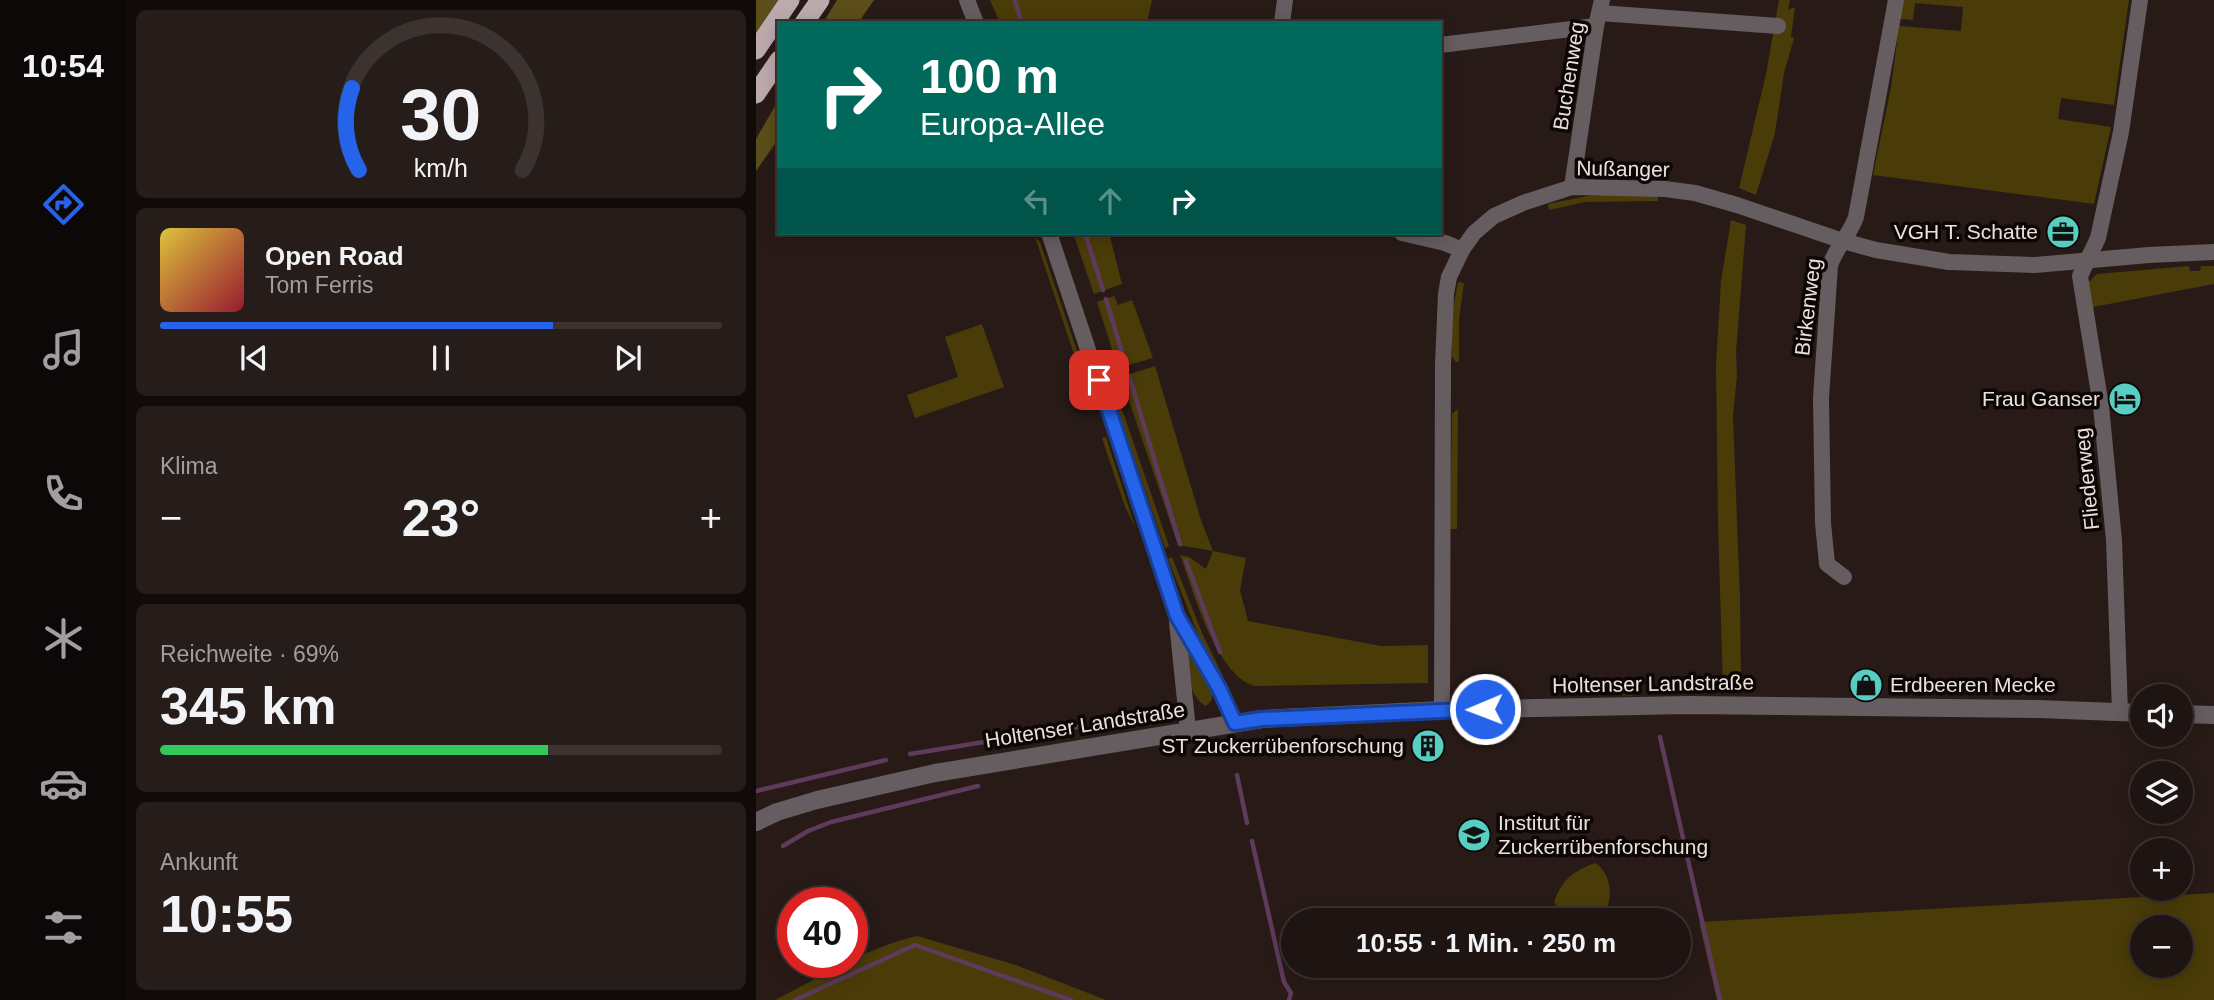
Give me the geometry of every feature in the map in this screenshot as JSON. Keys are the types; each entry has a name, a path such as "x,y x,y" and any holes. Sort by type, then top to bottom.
{"highway":[{"path":"756,50 790,0"},
{"path":"805,21 820,0"},
{"path":"756,94 777,63"}],"street":[{"path":"967,0 975,21"},
{"path":"1282,21 1285,0"},
{"name":"Birkenweg","path":"1844,577 1827,564 1825,549 1821,398 1830,266 1856,217 1896,0"},
{"name":"Fliederweg","path":"2120,712 2114,540 2101,407 2080,276 2098,238 2121,132 2140,0"},
{"path":"1442,46 1600,13"},
{"name":"Buchenweg","path":"1572,187 1600,13 1778,26"},
{"name":"Nußanger","path":"1442,710 1443,364 1446,294 1449,276 1462,250 1474,233 1494,216 1572,187 1665,189 1695,193 1876,250 1949,262 2035,265 2214,252"},
{"path":"1050,235 1177,616 1219,688 1235,723"},
{"path":"1411,235 1462,250"},
{"path":"1177,616 1188,730"},
{"name":"Holtenser Landstraße","path":"756,822 776,812 817,800 935,773 1262,719 1442,710 1727,705 2130,712"},
{"path":"2193,714 2214,715"}],"shaded area":[{"path":"756,0 780,0 756,35"},
{"path":"837,0 874,0 859,21 824,21"},
{"path":"990,0 1152,0 1147,21 999,21"},
{"path":"1779,0 1790,0 1788,10 1795,7 1791,37 1794,38 1784,73 1775,133 1756,195 1739,188 1766,74"},
{"path":"1903,0 2129,0 2114,105 2061,98 2058,119 2111,127 2094,204 1873,175 1891,87 1899,26 1961,31 1963,7 1915,3 1913,20 1900,19"},
{"path":"777,102 777,141 756,171 756,139"},
{"path":"1658,195 1658,201 1585,202 1549,210 1548,204 1588,196"},
{"path":"1731,220 1746,225 1733,416 1741,687 1723,687 1718,524 1716,365 1721,281"},
{"path":"1074,235 1110,235 1122,284 1094,294"},
{"path":"1035,237 1040,242 1088,383 1084,384"},
{"path":"2189,266 2190,271 2200,271 2201,266 2214,266 2214,284 2093,307 2089,282 2097,274"},
{"path":"1458,282 1464,283 1459,319 1459,362 1456,362 1452,357 1452,314"},
{"path":"1114,296 1118,305 1132,300 1153,358 1118,368 1097,302"},
{"path":"982,324 1004,387 915,418 907,395 958,377 945,337"},
{"path":"1155,366 1201,520 1213,551 1178,545 1121,377"},
{"path":"1113,383 1169,546 1165,548 1109,384"},
{"path":"1458,409 1457,529 1450,529 1452,414"},
{"path":"1106,437 1136,530 1124,504 1102,438"},
{"path":"1213,551 1246,558 1240,590 1248,621 1381,646 1428,645 1428,683 1254,686 1240,678 1217,649 1180,555 1189,557 1206,569"},
{"path":"1172,557 1202,633 1223,676 1220,678 1198,634 1168,559"},
{"path":"1186,639 1212,693 1212,700 1206,706 1199,701 1191,686"},
{"path":"1569,685 1611,685 1632,690 1632,696 1569,689"},
{"path":"1595,863 1606,875 1610,892 1606,908 1557,908 1554,902 1557,894 1569,877"},
{"path":"2214,893 2214,1000 1717,1000 1699,922 2130,898 2130,901 2193,901 2193,894"},
{"path":"917,936 1016,965 1106,1000 775,1000 817,978 868,978 868,953"}],"waterway":[{"path":"1015,2 1021,21"},
{"path":"1086,235 1103,290"},
{"path":"1106,299 1126,366"},
{"path":"1129,376 1180,544"},
{"path":"1186,561 1220,652"},
{"path":"910,754 1083,726"},
{"path":"1660,737 1720,1000"},
{"path":"756,791 886,760"},
{"path":"1237,775 1247,823"},
{"path":"783,846 808,831 831,822 978,786"},
{"path":"1252,841 1284,982 1291,993 1289,1000"},
{"path":"795,1000 915,945 1071,1000"}],"place":[{"name":"VGH T. Schatte","path":"2063,232"},
{"name":"Frau Ganser","path":"2125,399"},
{"name":"Erdbeeren Mecke","path":"1866,685"},
{"name":"ST Zuckerrübenforschung","path":"1428,746"},
{"name":"Institut für Zuckerrübenforschung","path":"1474,835"}],"route":[{"path":"1099,380 1177,616 1219,688 1235,723 1262,719 1485,709"}]}
